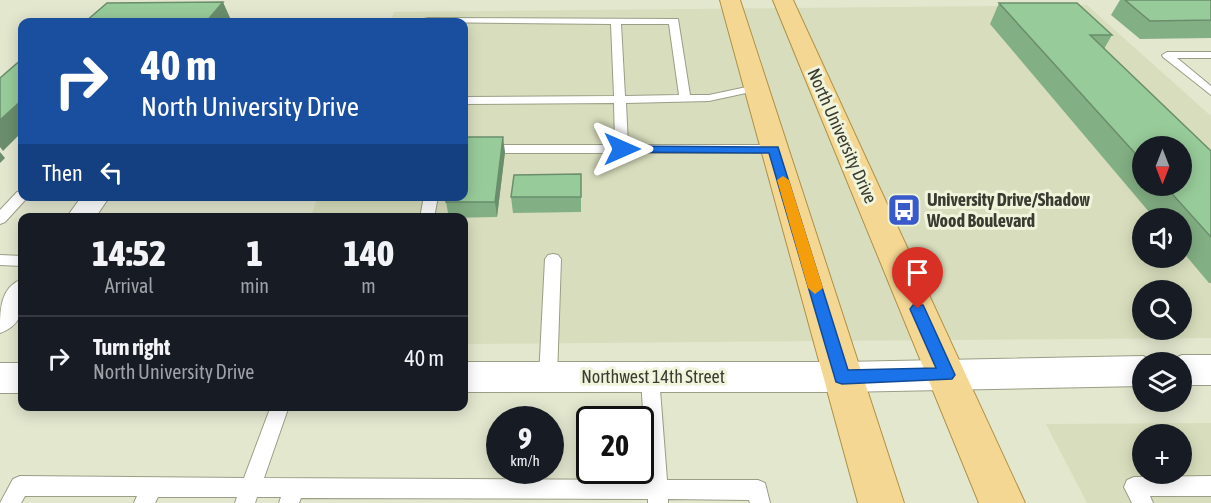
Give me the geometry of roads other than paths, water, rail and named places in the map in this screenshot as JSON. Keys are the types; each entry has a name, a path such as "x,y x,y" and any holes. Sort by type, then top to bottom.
{"main road":[{"path":"730,0 880,503"},
{"name":"North University Drive","path":"783,0 1002,503"}],"street":[{"path":"84,213 93,201"},
{"path":"0,320 18,296"},
{"path":"1192,370 1211,370"},
{"name":"Northwest 14th Street","path":"468,377 842,377 1132,371"},
{"path":"0,378 18,378"}],"lane":[{"path":"468,21 674,21 685,99"},
{"path":"616,21 622,149"},
{"path":"1211,55 1167,55 1211,92"},
{"path":"468,101 709,98 756,88"},
{"path":"468,149 774,149"},
{"path":"0,219 18,199"},
{"path":"548,377 553,259"},
{"path":"0,260 18,261"},
{"path":"650,377 658,497"},
{"path":"248,496 278,411"},
{"path":"10,503 20,486 148,495 248,496 658,497 758,490 760,503"},
{"path":"1143,503 1134,487 1211,486"}],"place":[{"name":"University Drive/Shadow Wood Boulevard","path":"904,210"}]}
